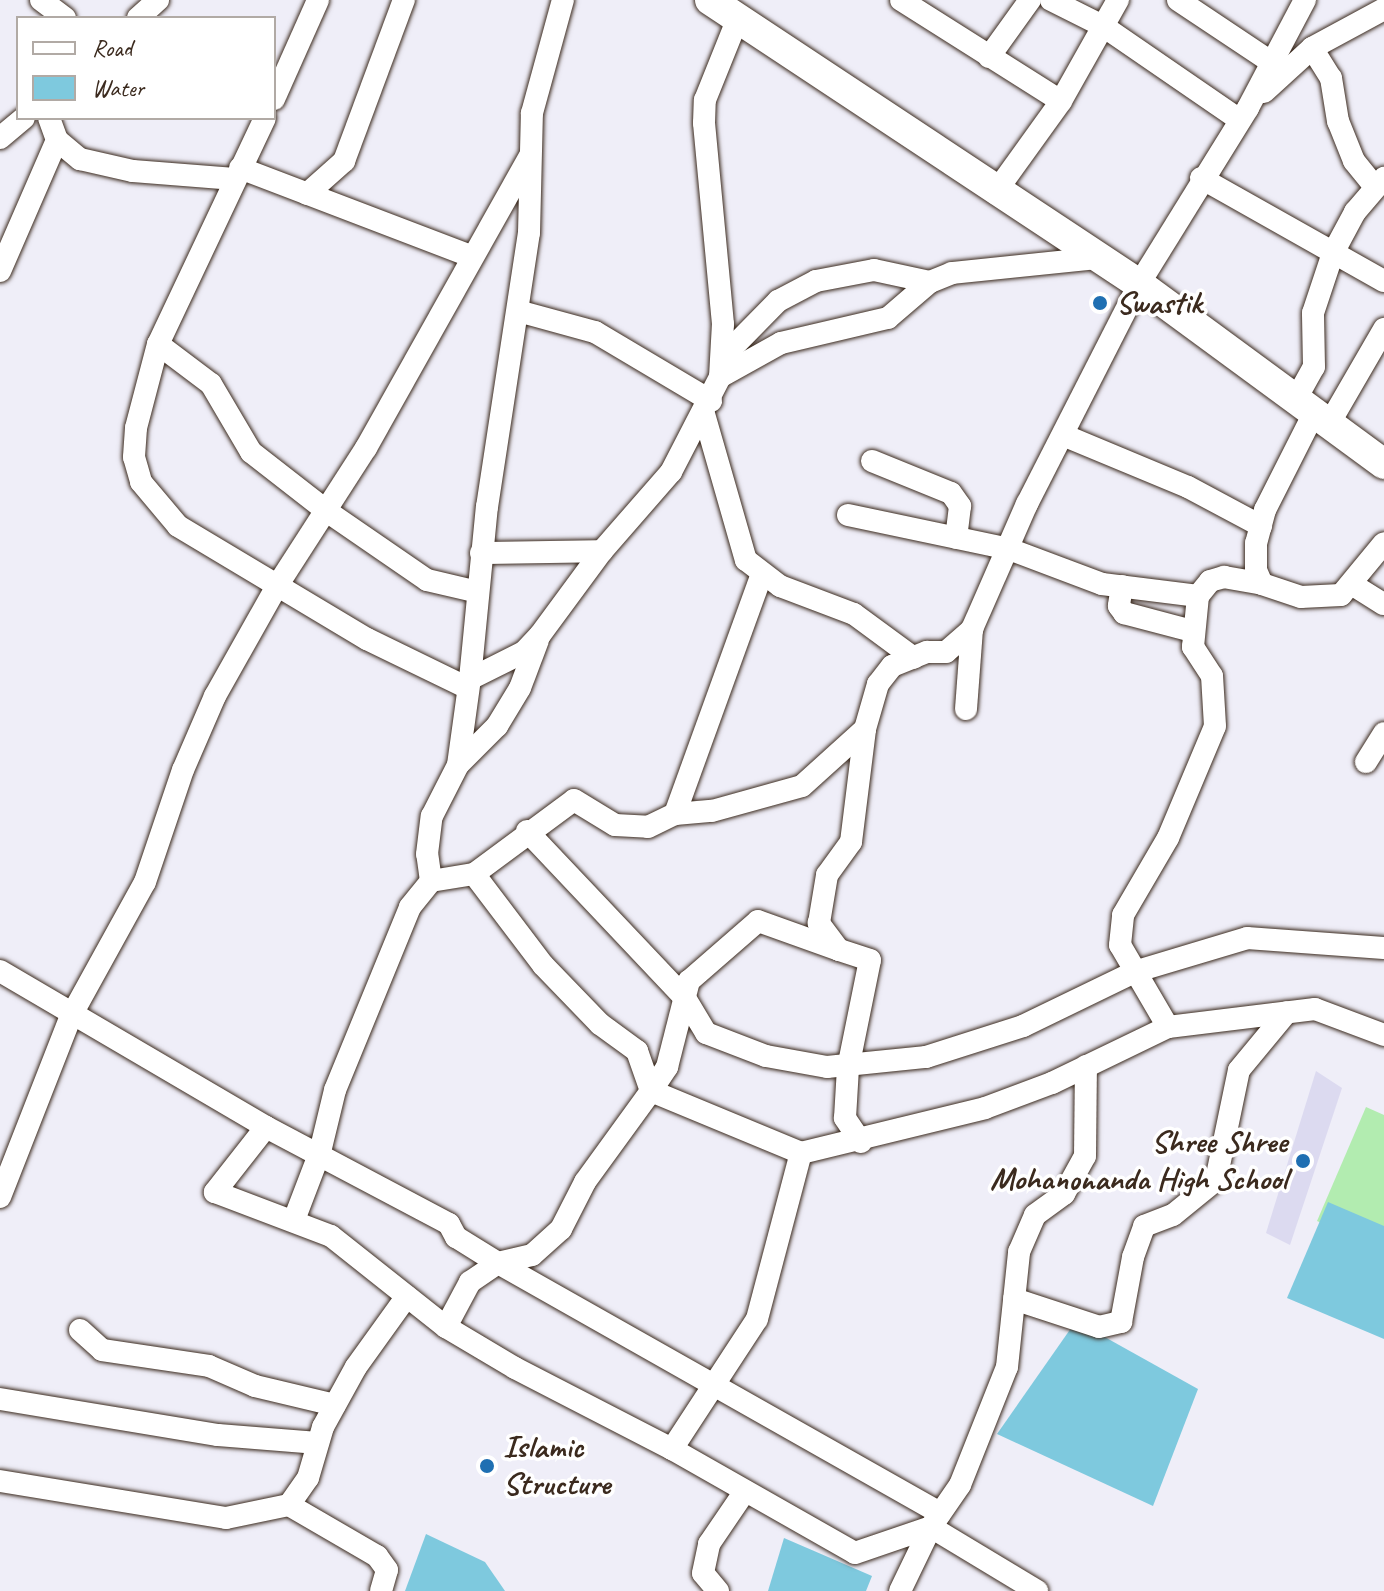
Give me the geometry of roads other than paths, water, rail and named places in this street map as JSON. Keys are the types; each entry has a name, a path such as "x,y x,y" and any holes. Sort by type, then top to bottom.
{"main road":[{"path":"723,6 995,193 1139,284 1384,464"}],"street":[{"path":"41,0 62,16"},
{"path":"276,94 318,0"},
{"path":"307,194 344,161 404,0"},
{"path":"458,765 481,553 529,233 529,157 541,72 563,0"},
{"path":"901,0 1061,101"},
{"path":"989,57 1030,0"},
{"path":"1051,0 1103,26 1244,114"},
{"path":"995,193 1061,101 1118,0"},
{"path":"1178,0 1271,62"},
{"path":"966,709 972,629 1063,435 1139,284 1201,178 1244,114 1305,0"},
{"path":"468,683 524,652 540,635 602,551 671,472 708,408 720,377 725,355 704,123 705,100 723,6"},
{"path":"1244,114 1312,48 1384,9"},
{"path":"1312,48 1331,78 1338,121 1354,161 1379,182 1333,253 1313,313 1313,412"},
{"path":"0,138 22,120"},
{"path":"50,120 57,140 80,159 113,168 238,173 307,194 471,256"},
{"path":"264,120 158,344 136,428 134,457 141,482 178,526 277,586 468,683"},
{"path":"0,271 57,140"},
{"path":"0,1197 8,1152 71,1016 145,882 199,727 277,586 328,512 529,157"},
{"path":"1201,178 1384,281"},
{"path":"720,377 781,343 888,318 930,282 975,269 1098,258"},
{"path":"725,355 778,301 816,281 874,270 930,282"},
{"path":"518,311 595,332 708,408 737,535 746,560 761,576 854,614 914,658"},
{"path":"1262,584 1256,570 1261,526 1275,484 1313,412 1384,329"},
{"path":"158,344 202,374 251,452 328,512 427,580 478,592"},
{"path":"1063,435 1188,487 1261,526"},
{"path":"872,461 951,493 960,506 956,538"},
{"path":"848,515 1009,549 1062,573 1122,586 1198,596"},
{"path":"1168,1027 1120,945 1123,915 1168,838 1215,726 1212,676 1193,647 1192,631 1198,596 1210,581 1224,577 1262,584 1301,597 1341,595 1353,585 1384,543"},
{"path":"481,553 602,551"},
{"path":"675,814 761,576"},
{"path":"1353,585 1384,604"},
{"path":"1122,586 1119,606 1132,618 1192,631"},
{"path":"839,950 819,923 827,875 851,842 865,729 878,684 892,666 946,652 972,629"},
{"path":"431,881 427,854 432,816 458,765 497,726 520,688 540,635"},
{"path":"294,1220 320,1152 335,1090 364,1028 387,956 410,907 431,881 474,874 527,831 574,800 615,825 648,827 675,814 712,811 802,786 865,729"},
{"path":"1366,762 1384,733"},
{"path":"527,831 685,998 706,1033 766,1056 848,1068 926,1057 1023,1026 1134,972 1247,938 1384,948"},
{"path":"474,874 543,965 600,1024 637,1051 651,1091 801,1153 861,1142 985,1108 1086,1066 1168,1027 1315,1009 1384,1035"},
{"path":"446,1327 470,1282 498,1263 532,1255 561,1229 585,1182 667,1067 689,981 758,921 870,960 848,1068 845,1118 861,1142"},
{"path":"0,971 71,1016 266,1127 320,1152 449,1224 456,1237 936,1520 1037,1591"},
{"path":"1014,1299 1099,1327 1121,1322 1130,1292 1133,1257 1144,1226 1173,1215 1216,1180 1239,1070 1287,1012"},
{"path":"900,1591 936,1520 960,1485 1007,1367 1019,1252 1035,1215 1064,1194 1085,1156 1086,1066"},
{"path":"266,1127 215,1192 331,1236 446,1327 581,1405 672,1449 855,1553 936,1520"},
{"path":"672,1449 757,1319 801,1153"},
{"path":"289,1505 308,1478 318,1443 335,1405 407,1296"},
{"path":"80,1330 102,1350 209,1366 255,1386 335,1405"},
{"path":"0,1399 218,1435 318,1443"},
{"path":"0,1481 226,1518 289,1505 377,1556 387,1570 381,1591"},
{"path":"718,1591 703,1573 709,1544 745,1491"}],"water":[{"path":"1328,1202 1384,1226 1384,1339 1287,1298"},
{"path":"1076,1321 1198,1389 1153,1506 997,1434"},
{"path":"426,1534 485,1562 505,1591 405,1591"},
{"path":"784,1538 872,1576 866,1591 768,1591"}],"place":[{"name":"Swastik","path":"1100,303"},
{"name":"Shree Shree Mohanonanda High School","path":"1303,1161"},
{"name":"Islamic Structure","path":"487,1466"}]}
